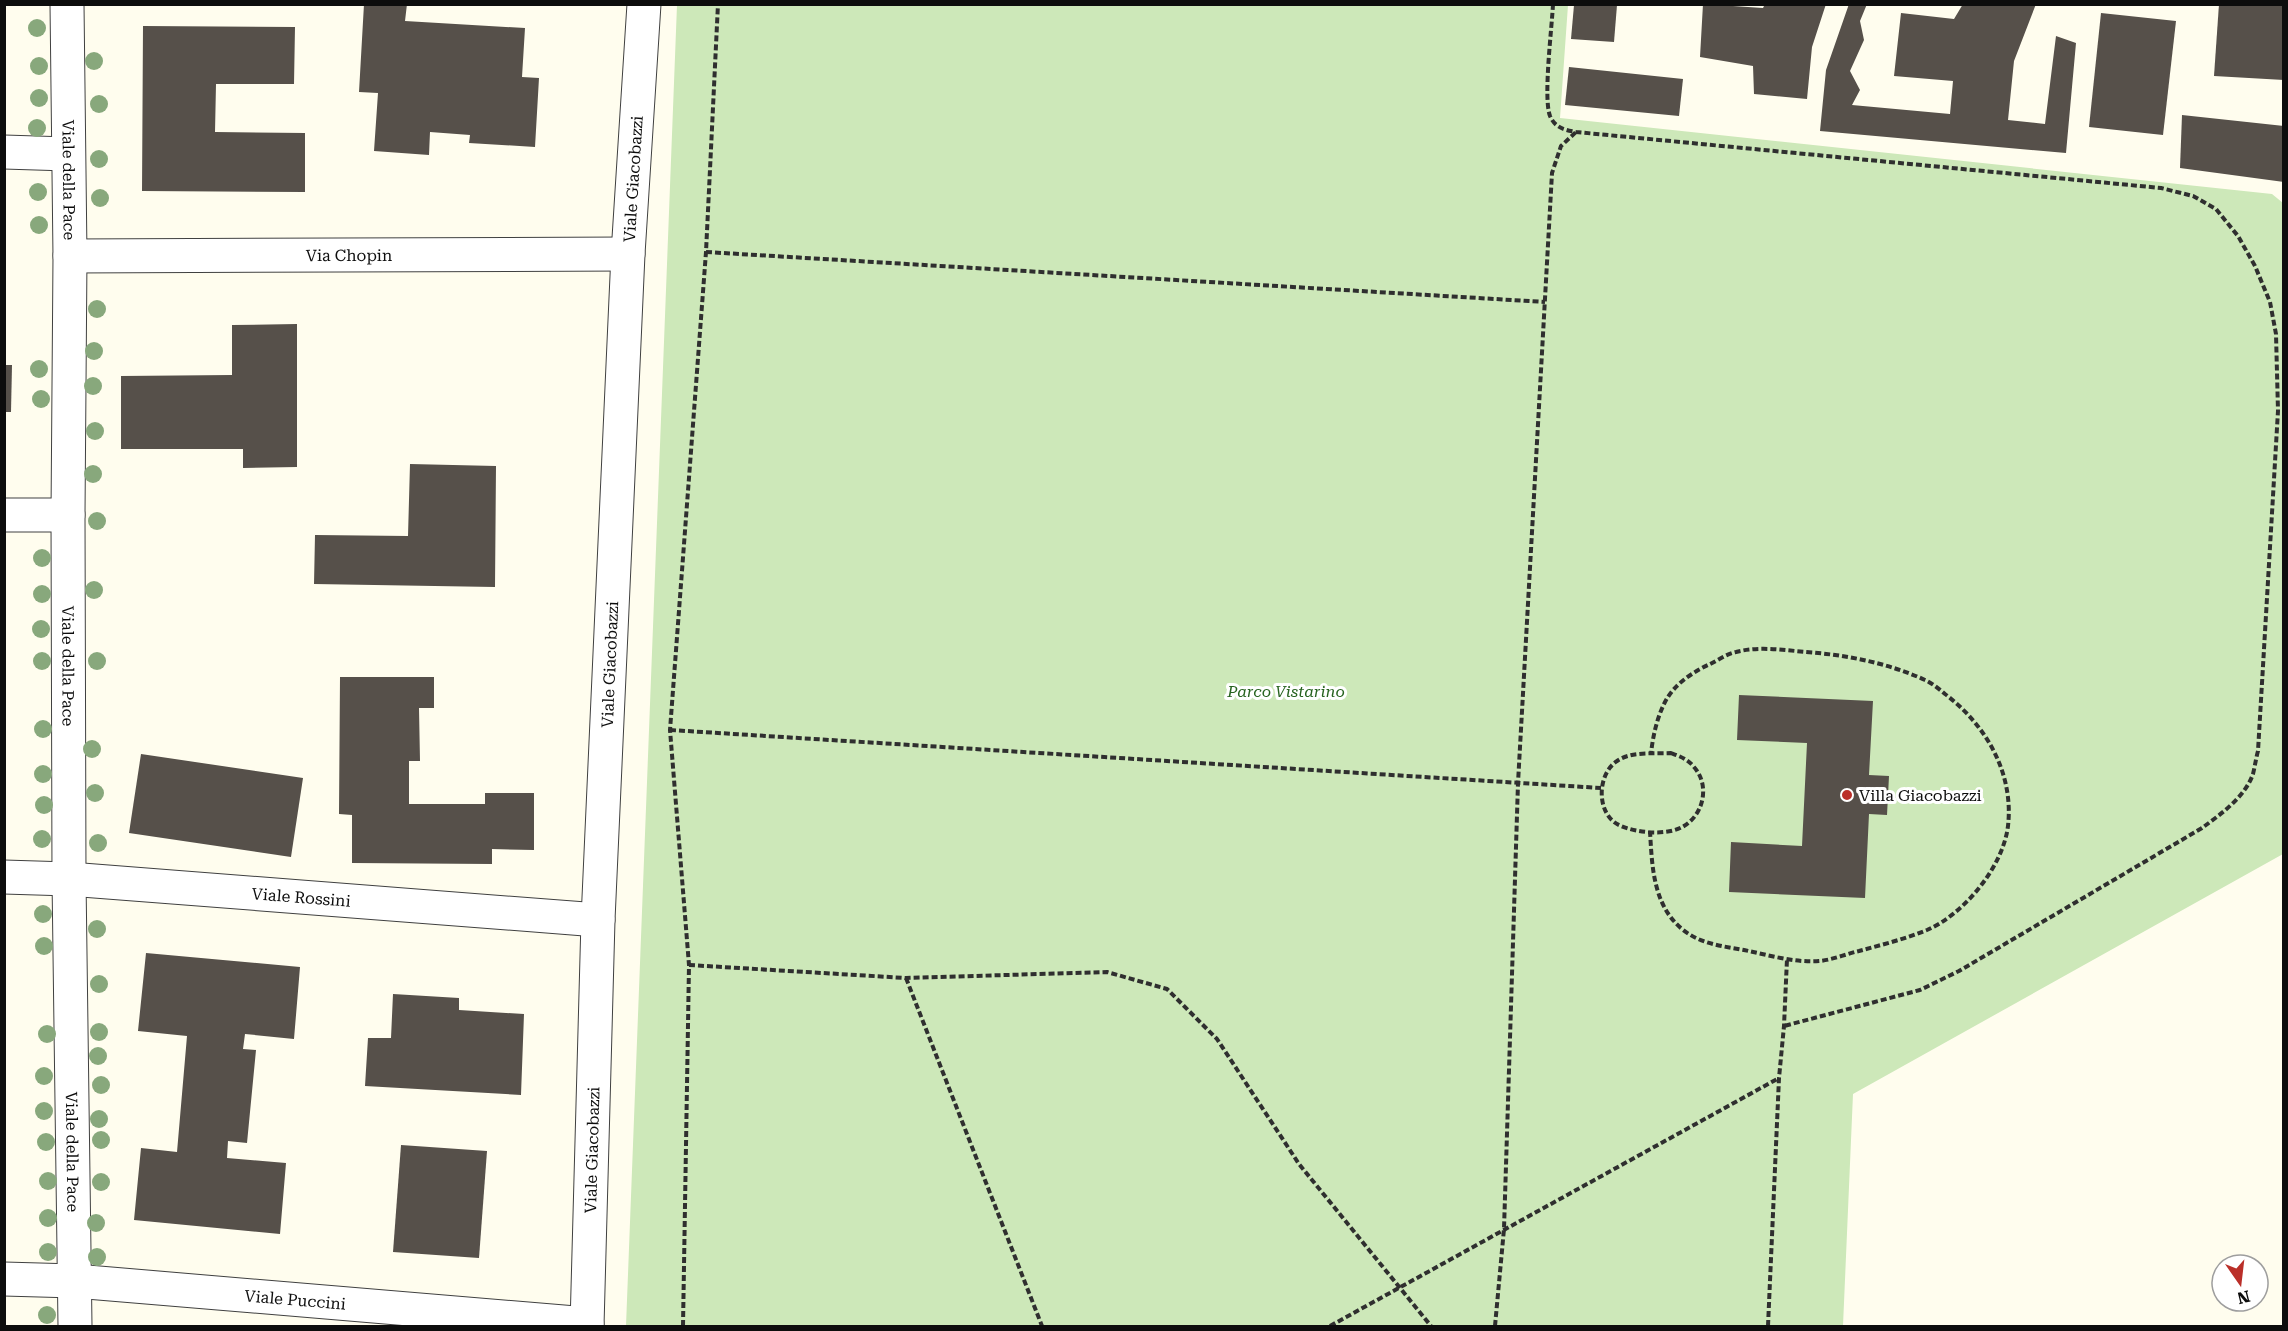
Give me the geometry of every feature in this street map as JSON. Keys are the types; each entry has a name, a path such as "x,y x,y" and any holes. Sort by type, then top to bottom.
{"street":[{"name":"Viale della Pace","path":"67,4 70,256 69,879 75,1326"},
{"name":"Viale Giacobazzi","path":"587,1325 597,920 628,254 644,4"},
{"path":"4,152 68,154"},
{"name":"Via Chopin","path":"70,256 628,254"},
{"path":"4,515 68,515"},
{"name":"Viale Rossini","path":"4,877 69,879 597,920"},
{"name":"Viale Puccini","path":"4,1279 75,1281 587,1325"}],"path":[{"path":"683,1326 689,965 670,730 706,252 718,4"},
{"path":"1553,4 1547,96 1550,116 1561,129 2161,188 2193,196 2216,209 2238,236 2255,266 2270,302 2276,334 2278,411 2258,751 2253,775 2242,792 2224,811 2202,828 1959,971 1920,990 1784,1026"},
{"path":"1495,1326 1504,1229 1518,783 1552,173 1561,146 1576,132"},
{"path":"706,252 1545,302"},
{"path":"2278,411 2283,414"},
{"path":"1650,831 1653,877 1664,906 1681,928 1702,942 1787,959 1819,961 1880,946 1929,929 1956,910 1984,883 2000,857 2008,826 2007,793 1998,756 1980,727 1958,704 1928,681 1889,666 1830,654 1759,649 1734,652 1699,669 1674,688 1653,733 1651,754"},
{"path":"670,730 1601,788"},
{"path":"1671,753 1684,758 1701,778 1704,792 1701,806 1694,818 1683,827 1670,831 1633,831 1617,824 1607,814 1602,802 1601,788 1606,773 1617,760 1636,754 1651,754 1671,753"},
{"path":"1768,1326 1779,1078 1787,959"},
{"path":"689,965 906,978 1107,972 1167,989 1217,1039 1299,1164 1431,1326"},
{"path":"906,978 1042,1326"},
{"path":"1330,1326 1779,1078"}],"green space":[{"name":"Parco Vistarino","path":"677,5 1568,5 1560,118 2272,194 2283,203 2283,854 1853,1094 1843,1326 626,1326"}],"building":[{"path":"364,4 407,4 405,21 525,28 522,77 539,78 535,147 469,143 470,135 430,132 429,155 374,151 378,93 359,92"},
{"path":"1703,4 1763,8 1765,4 1826,4 1812,47 1807,99 1754,94 1753,66 1700,57"},
{"path":"1849,4 1867,4 1860,21 1864,40 1850,71 1860,90 1852,105 1950,114 1953,81 1894,76 1901,13 1954,19 1963,4 2036,4 2014,61 2008,120 2045,124 2056,36 2076,43 2066,153 1820,131 1826,70"},
{"path":"2219,4 2284,4 2284,80 2214,76"},
{"path":"1574,5 1617,5 1614,42 1571,39"},
{"path":"2101,13 2176,21 2163,135 2089,127"},
{"path":"143,26 295,27 294,84 216,84 215,132 305,133 305,192 142,191"},
{"path":"1569,67 1683,79 1679,116 1565,105"},
{"path":"2182,115 2284,126 2284,182 2180,168"},
{"path":"297,324 297,467 243,468 243,449 121,449 121,376 232,375 232,325"},
{"path":"4,365 12,365 11,412 4,412"},
{"path":"410,464 496,466 495,587 314,584 315,535 408,536"},
{"path":"340,677 434,677 434,708 419,708 420,761 409,761 409,804 485,804 485,793 534,793 534,850 492,849 492,864 352,863 352,815 339,814"},
{"name":"Villa Giacobazzi","path":"1739,695 1873,701 1869,775 1889,776 1887,815 1869,814 1865,898 1729,892 1731,842 1802,846 1807,743 1737,740"},
{"path":"141,754 303,778 291,857 129,833"},
{"path":"146,953 300,967 294,1039 245,1034 243,1049 256,1050 247,1143 228,1141 227,1158 286,1163 280,1234 134,1220 141,1148 177,1152 187,1036 138,1031"},
{"path":"393,994 459,998 459,1010 524,1014 521,1095 365,1086 368,1038 391,1038"},
{"path":"401,1145 487,1151 479,1258 393,1252"}],"place":[{"name":"Villa Giacobazzi","path":"1847,795"}]}
